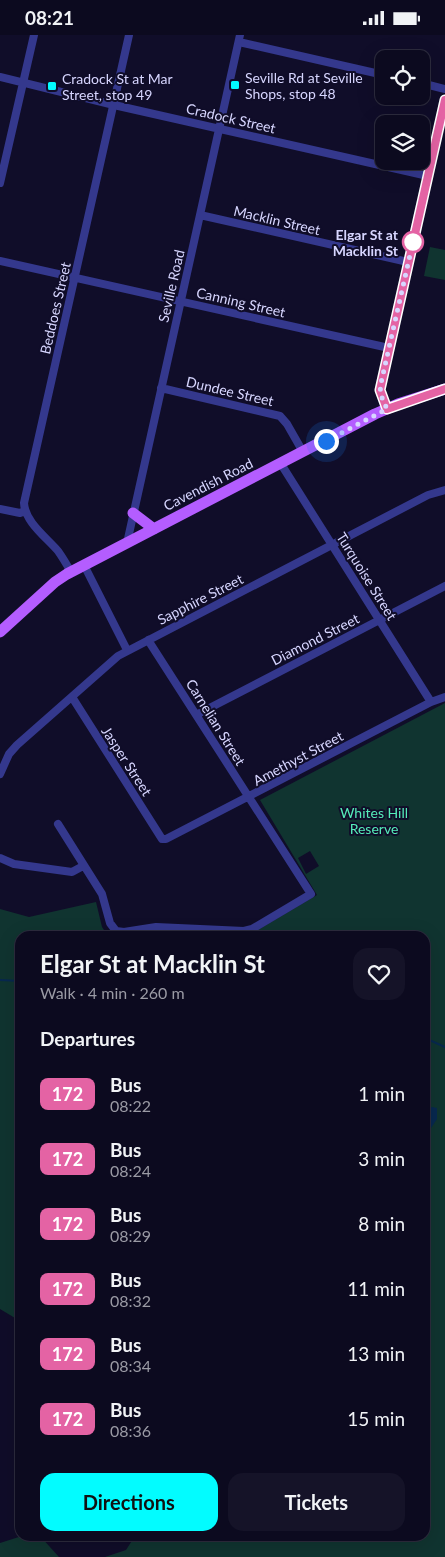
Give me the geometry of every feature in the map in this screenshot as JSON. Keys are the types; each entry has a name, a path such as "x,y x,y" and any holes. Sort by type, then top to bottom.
{"main road":[{"name":"Cavendish Road","path":"0,632 55,582 71,572 387,409 445,389"},
{"path":"133,513 154,529"}],"street":[{"path":"0,183 34,35"},
{"name":"Beddoes Street","path":"25,511 24,503 130,35"},
{"path":"240,39 375,73"},
{"name":"Seville Road","path":"126,543 240,39"},
{"name":"Cradock Street","path":"0,77 114,105 428,176"},
{"path":"430,85 445,89"},
{"path":"387,409 381,395 380,386 428,176 444,115 445,99"},
{"name":"Macklin Street","path":"200,215 408,262"},
{"name":"Canning Street","path":"0,261 389,348"},
{"name":"Dundee Street","path":"161,388 280,416 287,424 303,452"},
{"name":"Turquoise Street","path":"281,464 431,702"},
{"name":"Sapphire Street","path":"0,774 9,754 17,745 127,650 428,495 445,490"},
{"path":"0,509 20,513 25,511 59,553 71,572"},
{"path":"84,565 127,650"},
{"name":"Diamond Street","path":"196,715 445,585"},
{"name":"Carnelian Street","path":"130,931 156,927 244,931 252,929 311,894 148,640"},
{"name":"Jasper Street","path":"72,697 162,839"},
{"name":"Amethyst Street","path":"162,839 179,834 431,702 445,697"},
{"path":"0,858 14,864 72,871 83,866 58,824"},
{"name":"Carnelian Street","path":"83,866 102,894 110,923 116,931"}],"green space":[{"path":"430,247 445,250 445,280 424,276"},
{"name":"Whites Hill Reserve","path":"445,703 445,1557 105,1557 126,1550 132,1541 430,1541 430,931 256,931 317,895 260,800","holes":["310,851 319,866 306,874 298,858"]},
{"path":"96,902 105,931 15,931 15,1318 0,1309 0,909 29,917"},
{"path":"15,1538 15,1541 45,1541 59,1557 0,1557 0,1543"}],"water":[{"path":"430,1108 437,1108 437,1119 430,1130"}],"waterway":[{"path":"354,931 374,931"},
{"path":"0,980 15,981"},
{"path":"430,1040 445,1047"}],"bus line":[{"name":"172","path":"445,100 380,390 387,409 445,389"}],"place":[{"name":"Seville Rd at Seville Shops, stop 48","path":"235,85"},
{"name":"Cradock St at Mar Street, stop 49","path":"52,86"},
{"name":"Elgar St at Macklin St","path":"413,242"}],"route":[{"path":"326,441 387,409 380,393 381,383 413,242"}]}
